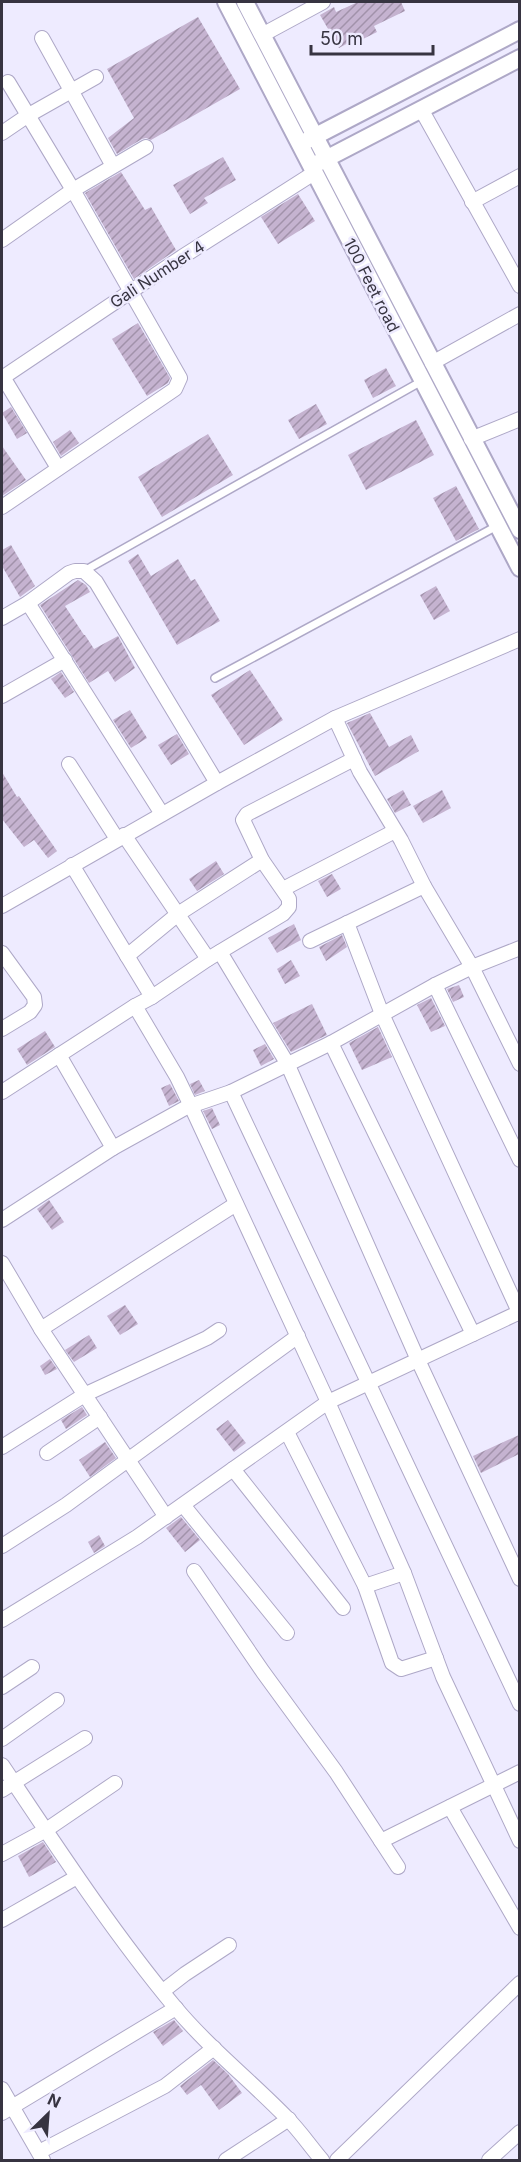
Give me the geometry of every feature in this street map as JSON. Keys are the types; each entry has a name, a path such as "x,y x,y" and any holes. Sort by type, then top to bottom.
{"street":[{"name":"100 Feet road","path":"226,2 307,141"},
{"name":"100 Feet road","path":"245,2 262,35 317,166 422,381 519,568"},
{"path":"262,35 323,2"},
{"path":"307,141 519,30"},
{"path":"42,38 113,166"},
{"path":"317,166 519,58"},
{"path":"2,133 27,116 96,77"},
{"path":"2,507 175,389 180,378 73,190 8,82"},
{"path":"421,109 519,286"},
{"path":"2,240 73,190 146,147"},
{"name":"100 Feet road","path":"317,166 434,368 519,530"},
{"name":"Gali Number 4","path":"2,378 317,166"},
{"path":"472,202 519,176"},
{"path":"434,368 519,314"},
{"path":"2,378 58,468"},
{"path":"471,439 519,419"},
{"path":"2,618 28,603 69,573 84,571 96,582 217,783"},
{"path":"28,603 162,814"},
{"path":"2,906 335,718 519,639"},
{"path":"2,696 65,660"},
{"path":"335,718 354,759 472,967 519,1064"},
{"path":"2,1092 214,955 283,914 289,907 289,899 262,860 243,820 247,814 354,759"},
{"path":"69,764 177,914 214,955 287,1063 418,1360 519,1579"},
{"path":"283,889 395,831"},
{"path":"127,956 177,914 262,860"},
{"path":"72,865 152,997"},
{"path":"310,941 424,885"},
{"path":"2,1620 137,1537 328,1402 519,1313 382,1014 347,923"},
{"path":"2,953 34,997 35,1005 30,1012 2,1029"},
{"path":"2,1220 113,1148 191,1106 231,1092 331,1043 472,967 518,953"},
{"path":"435,985 519,1160"},
{"path":"135,1006 177,1077 298,1336 404,1573 442,1677 519,1841"},
{"path":"331,1043 473,1334"},
{"path":"59,1055 113,1148"},
{"path":"231,1092 519,1704"},
{"path":"41,1329 236,1204"},
{"path":"3,1268 166,1517"},
{"path":"2,1447 86,1394 207,1338 219,1330"},
{"path":"2,1546 66,1505 298,1336"},
{"path":"46,1453 100,1417"},
{"path":"287,1432 365,1586 392,1663 401,1668 436,1658"},
{"path":"234,1470 343,1608"},
{"path":"183,1505 287,1633"},
{"path":"194,1571 263,1672 336,1772 398,1867"},
{"path":"365,1586 404,1573"},
{"path":"2,1687 32,1667"},
{"path":"2,1739 57,1700"},
{"path":"8,1786 85,1738"},
{"path":"2,1765 8,1786 46,1830 76,1877 176,2008 214,2048 289,2119 322,2160"},
{"path":"381,1841 519,1772"},
{"path":"2,1854 46,1830 115,1783"},
{"path":"450,1807 519,1928"},
{"path":"2,1920 76,1877"},
{"path":"163,1991 229,1945"},
{"path":"337,2160 519,1983"},
{"path":"6,2110 176,2008"},
{"path":"2,2089 6,2110 41,2156 165,2086 214,2048"},
{"path":"226,2160 289,2119"},
{"path":"489,2160 519,2132"}],"lane":[{"path":"84,571 422,381 434,368"},
{"path":"214,678 497,526"}],"building":[{"path":"358,2 401,2 405,11 374,26 377,32 363,39 361,36 339,48 320,15 334,7 336,12"},
{"path":"198,17 240,89 151,140 142,139 117,154 108,138 134,118 107,69"},
{"path":"223,157 236,180 204,198 208,203 190,214 173,185"},
{"path":"121,172 145,210 151,207 176,250 134,279 85,193"},
{"path":"298,194 315,221 278,244 261,217"},
{"path":"138,323 170,378 168,383 147,396 112,339"},
{"path":"386,368 396,386 373,398 364,380"},
{"path":"316,404 327,424 299,439 288,420"},
{"path":"11,407 27,433 17,439 2,413"},
{"path":"416,420 434,455 366,490 348,455"},
{"path":"70,430 79,443 61,456 53,442"},
{"path":"208,434 233,475 162,517 138,477"},
{"path":"2,446 26,480 2,496"},
{"path":"456,486 479,529 456,541 433,498"},
{"path":"11,545 35,586 20,597 2,566 2,550"},
{"path":"138,554 151,576 178,559 191,581 195,579 220,621 177,645 128,561"},
{"path":"78,580 86,585 90,592 65,606 94,649 118,636 135,668 115,682 108,671 89,683 40,605"},
{"path":"436,586 450,611 434,620 420,595"},
{"path":"250,670 283,720 244,745 211,695"},
{"path":"61,672 74,692 65,698 51,679"},
{"path":"130,710 147,738 131,748 113,720"},
{"path":"370,713 389,747 411,735 419,751 375,776 347,723"},
{"path":"177,734 189,754 171,765 158,745"},
{"path":"2,772 17,797 19,796 57,851 48,858 34,840 24,847 2,819"},
{"path":"403,790 411,805 395,813 387,799"},
{"path":"442,790 451,808 423,823 413,806"},
{"path":"216,861 224,874 197,891 189,879"},
{"path":"332,874 341,889 327,897 318,881"},
{"path":"294,924 301,940 277,953 268,938"},
{"path":"342,935 347,947 326,961 319,947"},
{"path":"291,960 300,976 285,984 277,969"},
{"path":"459,985 464,997 453,1002 447,989"},
{"path":"431,998 445,1026 431,1032 417,1005"},
{"path":"312,1004 327,1035 291,1052 273,1023"},
{"path":"378,1027 392,1057 362,1070 349,1043"},
{"path":"45,1031 55,1047 27,1065 17,1049"},
{"path":"265,1044 274,1059 261,1066 253,1050"},
{"path":"199,1080 205,1091 195,1095 190,1084"},
{"path":"170,1084 179,1101 169,1106 161,1088"},
{"path":"212,1108 220,1125 212,1129 203,1111"},
{"path":"49,1200 64,1222 52,1230 37,1209"},
{"path":"125,1305 138,1324 120,1335 107,1316"},
{"path":"89,1335 97,1348 74,1362 65,1350"},
{"path":"50,1359 57,1369 45,1375 40,1366"},
{"path":"82,1407 87,1415 66,1429 61,1420"},
{"path":"228,1420 246,1443 234,1452 216,1429"},
{"path":"519,1435 519,1454 481,1473 473,1456"},
{"path":"105,1442 116,1458 90,1477 79,1460"},
{"path":"181,1517 200,1540 185,1552 166,1528"},
{"path":"99,1535 105,1546 94,1553 88,1542"},
{"path":"43,1842 56,1862 29,1877 18,1856"},
{"path":"174,2020 183,2031 163,2046 153,2032"},
{"path":"213,2060 228,2074 242,2093 219,2110 201,2085 187,2095 180,2086"}]}
